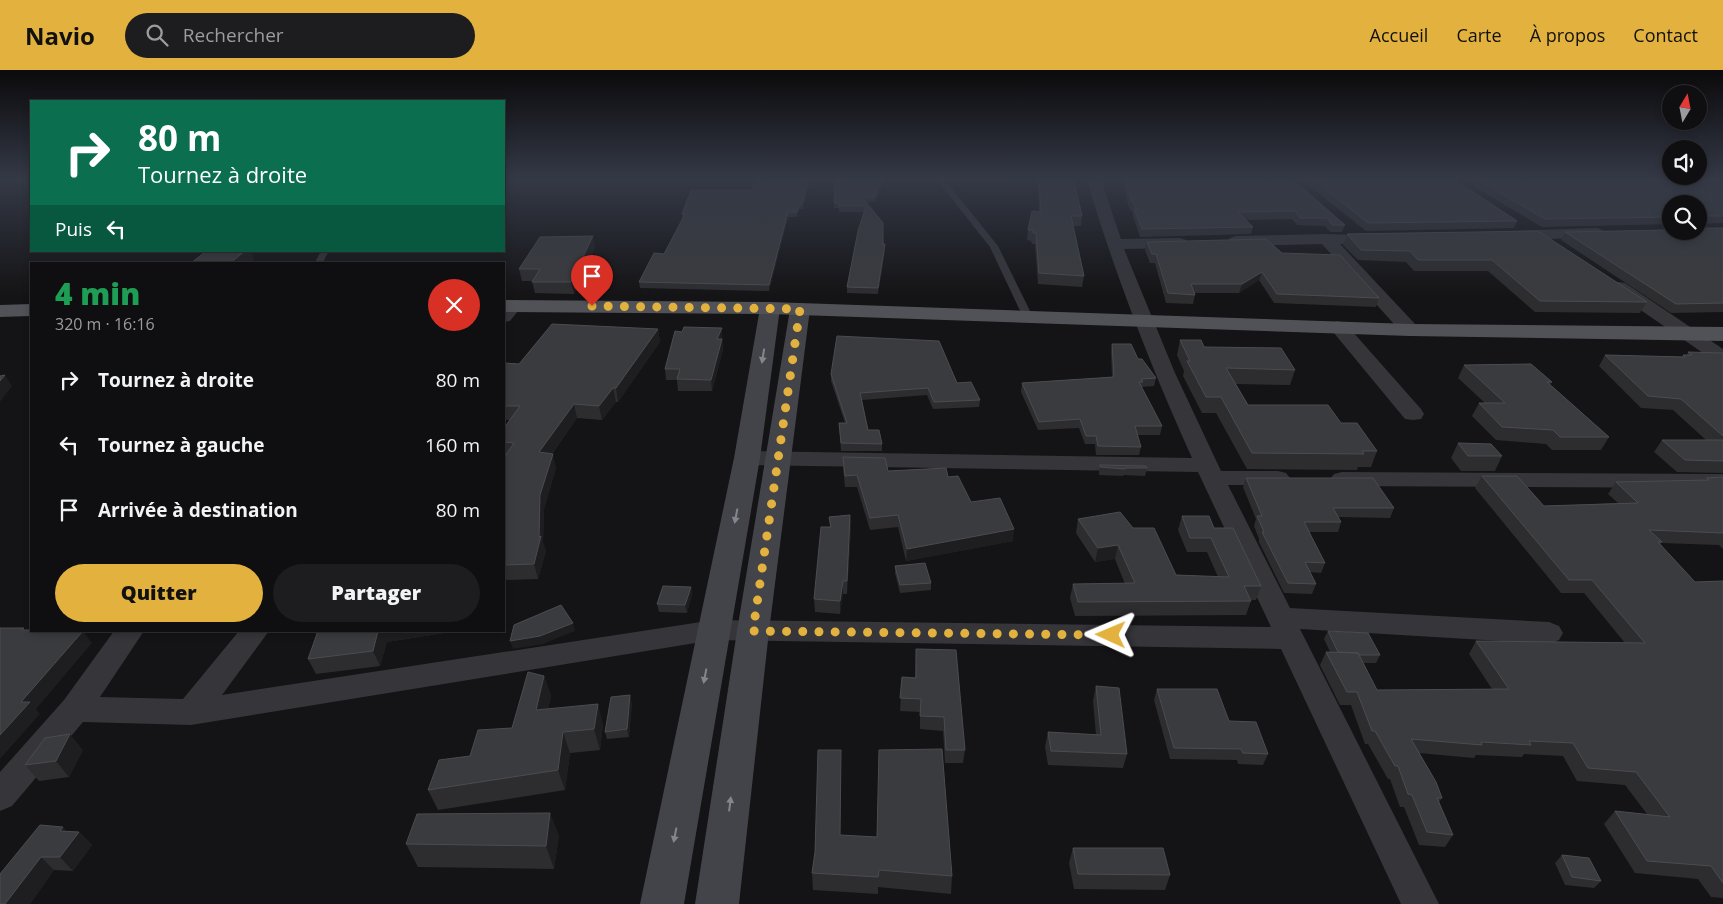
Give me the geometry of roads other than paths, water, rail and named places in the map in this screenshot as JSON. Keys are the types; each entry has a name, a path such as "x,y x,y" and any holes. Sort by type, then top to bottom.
{"main road":[{"path":"507,310 785,309 1410,330 1723,334"},
{"path":"0,311 30,310"}],"street":[{"path":"1106,219 1143,320 1209,472 1420,904"},
{"path":"1514,220 1563,251"},
{"path":"1348,228 1362,239"},
{"path":"1499,236 1617,233"},
{"path":"1326,239 1410,330"},
{"path":"1220,242 1391,239"},
{"path":"1114,244 1191,242"},
{"path":"1603,277 1723,358"},
{"path":"717,904 753,631 762,458 785,309"},
{"path":"1338,327 1413,414"},
{"path":"762,458 1209,472 1310,478 1723,481"},
{"path":"662,904 714,630 762,458"},
{"path":"75,709 192,712 714,630 1285,628 1549,633"},
{"path":"0,796 75,709 129,632"},
{"path":"192,712 254,632"}],"lane":[{"path":"972,219 994,246 1028,317"}]}
